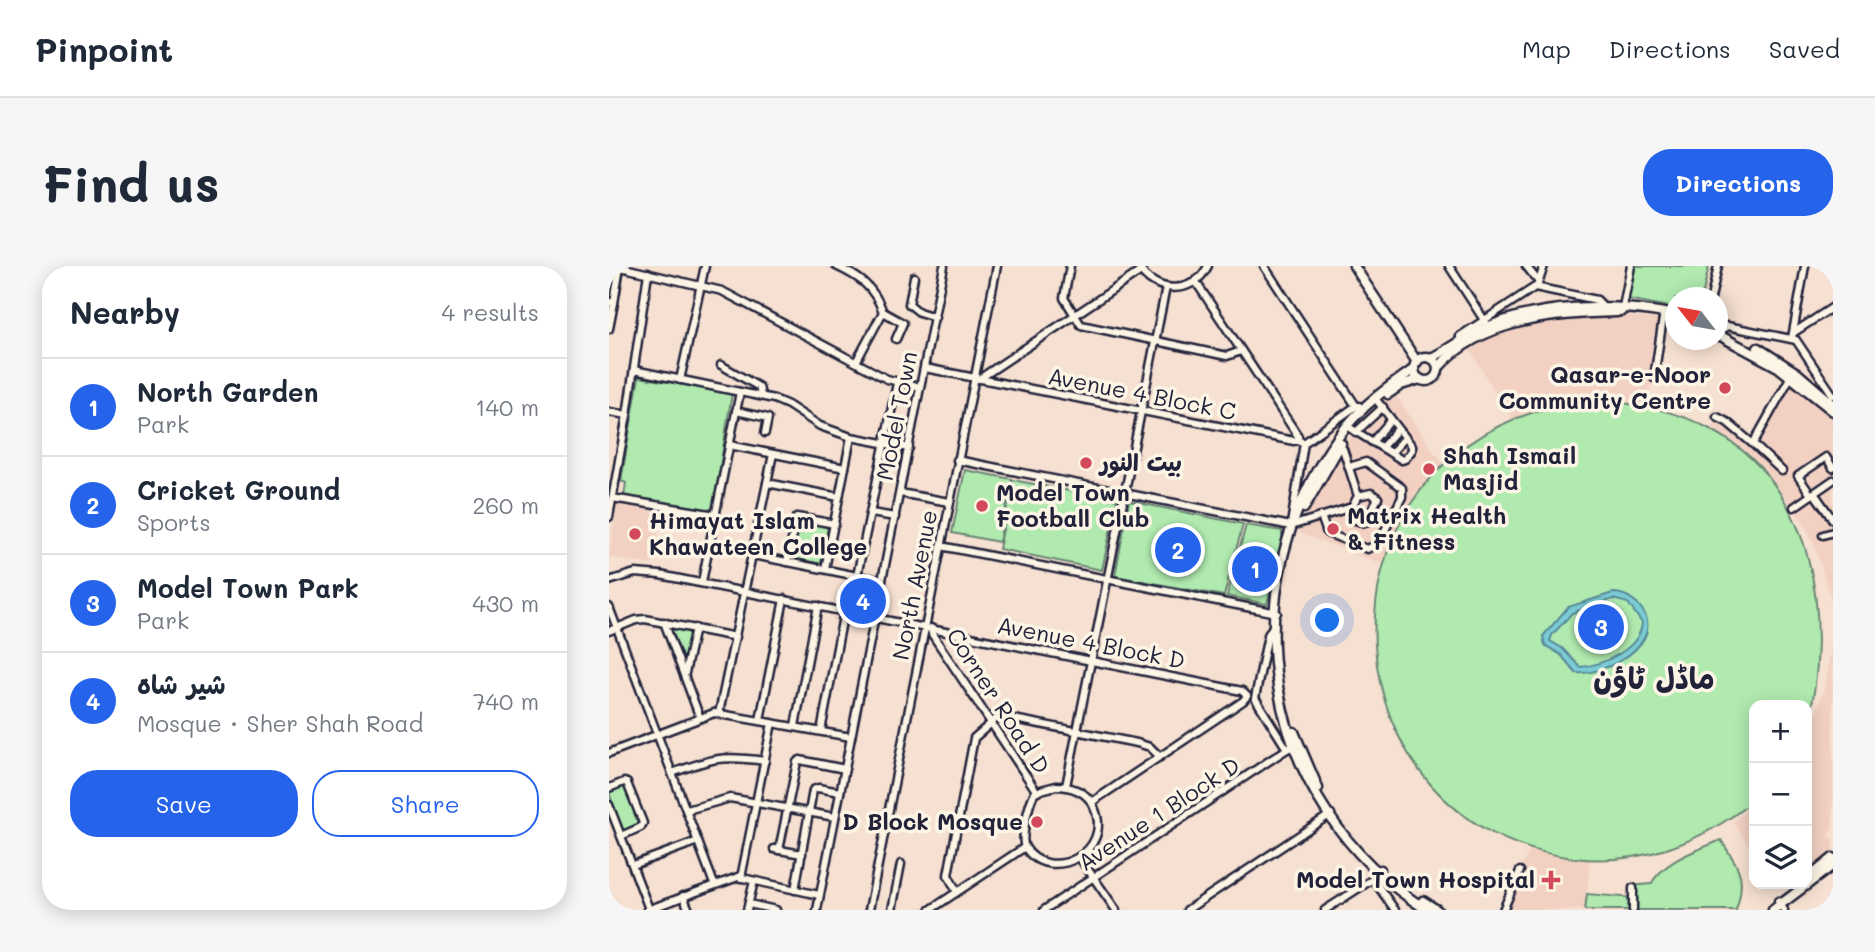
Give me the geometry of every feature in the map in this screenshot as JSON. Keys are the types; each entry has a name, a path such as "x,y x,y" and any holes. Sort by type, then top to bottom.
{"main road":[{"path":"1353,266 1417,363"},
{"path":"1359,266 1417,363 1416,375 1420,379"},
{"path":"1351,429 1359,407 1417,363 1488,326 1535,314 1601,307 1665,314"},
{"path":"1427,910 1377,874 1346,838 1305,775 1292,747 1275,671 1272,628 1278,573 1303,496 1351,429 1401,385 1420,379 1432,380 1438,368 1457,349 1488,326 1622,310 1663,318"},
{"path":"1728,335 1777,359 1829,391 1833,404"},
{"path":"1728,336 1791,376 1833,411"},
{"path":"1430,358 1436,362 1438,368"},
{"path":"1275,613 1280,671 1292,747"},
{"path":"1812,875 1833,858"},
{"path":"1765,910 1779,906 1833,865"},
{"path":"1377,874 1437,910"},
{"path":"1779,906 1796,889"}],"street":[{"path":"609,330 618,266 722,291 897,383 920,387"},
{"path":"680,380 705,266"},
{"path":"837,266 868,285 883,313 903,323 896,339"},
{"name":"Model Town","path":"819,895 944,266"},
{"name":"North Avenue","path":"869,910 928,627 957,460 977,378 997,266"},
{"path":"1070,266 1064,298 1073,315 1084,327 1227,356 1241,351"},
{"path":"977,378 1139,268 1151,281 1166,287 1183,287 1196,282 1208,266"},
{"path":"1263,266 1359,407 1301,442"},
{"path":"1449,266 1488,326 1537,284 1544,266"},
{"path":"1526,266 1537,284 1597,300 1601,307"},
{"path":"1622,310 1631,266"},
{"path":"1713,287 1718,266"},
{"path":"1793,336 1805,266"},
{"path":"609,517 648,273"},
{"path":"915,277 909,304 921,313 935,317"},
{"path":"1196,282 1301,442 1293,526"},
{"path":"1066,786 1166,287"},
{"path":"1793,336 1833,307"},
{"path":"856,362 883,313"},
{"path":"1654,379 1663,318"},
{"path":"1728,326 1793,336 1829,391"},
{"path":"721,365 759,387 761,395"},
{"name":"Avenue 4 Block C","path":"925,368 1301,442"},
{"path":"634,370 761,395 788,405 828,430 909,449"},
{"path":"1753,444 1791,376"},
{"path":"857,576 897,383"},
{"path":"702,582 740,392"},
{"path":"1351,429 1403,460 1413,448 1380,404"},
{"path":"736,411 768,418 765,433"},
{"path":"609,412 627,415"},
{"path":"1717,417 1727,422 1782,471"},
{"path":"1372,442 1391,420"},
{"path":"1382,447 1398,429"},
{"path":"825,569 851,437"},
{"path":"1391,453 1405,438"},
{"path":"729,445 845,468"},
{"path":"1337,445 1343,449 1358,496 1352,507 1355,520 1361,524 1366,522 1378,499 1371,493 1358,496"},
{"path":"719,713 773,454"},
{"path":"609,455 619,456"},
{"path":"1833,468 1826,457 1798,476 1833,520"},
{"path":"957,460 1293,526 1352,507"},
{"path":"1321,516 1327,533 1367,550 1378,544 1402,497 1401,487 1366,462 1349,467"},
{"path":"1794,507 1833,480"},
{"path":"767,483 839,497"},
{"path":"900,493 949,502"},
{"path":"612,498 716,515"},
{"path":"1372,511 1389,520"},
{"path":"871,513 895,517"},
{"path":"786,562 797,517 835,524"},
{"path":"1822,535 1833,532"},
{"path":"941,546 1275,613"},
{"path":"753,555 883,581"},
{"name":"Avenue 4 Block D","path":"609,581 640,572 702,582 1242,691 1247,696 1255,696"},
{"path":"760,720 785,599"},
{"path":"795,726 818,606"},
{"path":"609,607 714,884"},
{"path":"821,731 844,611"},
{"path":"609,631 640,619 736,637"},
{"path":"664,622 700,718"},
{"name":"Corner Road D","path":"928,627 1037,792"},
{"path":"684,675 695,628"},
{"path":"1272,628 1268,635 1255,696 1258,704 1292,747"},
{"path":"1092,802 1247,696"},
{"path":"609,753 719,713 851,737"},
{"path":"957,892 948,875 975,738 991,723 1004,717 1077,731 1143,745 1153,749 1160,757"},
{"path":"741,878 772,723"},
{"name":"Avenue 1 Block D","path":"1044,910 1292,747"},
{"path":"672,773 717,757 765,761"},
{"path":"802,854 776,849 797,761 845,769"},
{"path":"609,788 627,783 643,823 641,827 621,836"},
{"path":"1066,786 1079,791 1092,802 1096,815 1096,836 1091,847 1080,858 1059,863 1044,861 1025,847 1023,835 1032,798 1037,792 1045,788 1066,786"},
{"path":"795,890 814,789 840,792"},
{"path":"687,810 730,798 835,817"},
{"path":"609,805 648,910 714,884 741,878 819,895 817,910"},
{"path":"1187,910 1331,814"},
{"path":"633,865 698,841"},
{"path":"930,910 1025,847"},
{"path":"1080,858 1116,910"},
{"path":"892,910 901,864"},
{"path":"1503,910 1521,871"},
{"path":"1325,910 1377,874 1395,910"},
{"path":"754,881 748,907 776,910"},
{"path":"1633,888 1633,910"},
{"path":"683,896 689,910"}],"shaded area":[{"path":"1609,315 1660,319 1647,406 1613,402 1545,409 1512,420 1467,345 1493,334 1548,319"},
{"path":"1790,381 1833,419 1833,829 1828,835 1833,839 1833,852 1812,870 1812,725 1826,682 1831,647 1831,600 1817,553 1805,525 1765,470 1739,447 1712,430 1721,414 1756,441"},
{"path":"1394,392 1435,454 1445,464 1409,507 1393,537 1383,564 1299,533 1314,497 1351,436 1371,412"},
{"name":"Himayat Islam Khawateen College","path":"617,504 662,512 652,565 609,557"},
{"path":"1749,808 1749,846 1733,822"},
{"name":"Model Town Hospital","path":"1530,849 1590,859 1585,910 1500,910"}],"green space":[{"path":"1634,266 1709,266 1704,287 1665,287 1665,306 1628,299"},
{"path":"639,377 732,393 713,511 624,496 626,483 621,481"},
{"path":"1613,402 1687,418 1710,429 1746,454 1774,484 1795,520 1808,560 1816,601 1818,644 1812,703 1812,700 1749,700 1749,804 1714,828 1670,848 1599,860 1574,858 1491,832 1430,784 1391,719 1375,646 1382,571 1412,502 1467,445 1545,409 1579,403"},
{"name":"Model Town Football Club","path":"965,470 1012,479 999,542 952,533"},
{"path":"1013,480 1117,500 1102,570 999,549"},
{"path":"1129,501 1243,524 1224,596 1115,576"},
{"path":"798,521 828,526 821,564 791,558"},
{"path":"1246,525 1282,531 1282,542 1267,604 1227,596"},
{"path":"668,627 690,631 684,662"},
{"path":"627,785 642,824 623,832 609,792"},
{"path":"1721,840 1741,880 1736,910 1585,910 1587,894 1634,898 1631,886 1651,884 1657,875 1673,862"}],"water":[{"path":"1613,593 1625,595 1641,608 1647,621 1646,633 1640,644 1616,663 1602,669 1576,673 1561,655 1545,645 1543,636 1568,607","holes":["1613,599 1628,603 1642,623 1640,632 1628,648 1609,659 1580,667 1562,648 1550,641 1552,635 1572,613"]}],"place":[{"name":"Qasar-e-Noor Community Centre","path":"1725,388"},
{"name":"بیت النور","path":"1086,463"},
{"name":"Shah Ismail Masjid","path":"1429,469"},
{"name":"Model Town Football Club","path":"982,506"},
{"name":"Matrix Health & Fitness","path":"1333,529"},
{"name":"Himayat Islam Khawateen College","path":"635,534"},
{"name":"Cricket Ground","path":"1178,550"},
{"name":"North Garden","path":"1255,569"},
{"name":"شیر شاہ","path":"863,601"},
{"name":"Model Town Park","path":"1601,627"},
{"name":"D Block Mosque","path":"1037,822"},
{"name":"Model Town Hospital","path":"1551,880"}],"district":[{"name":"ماڈل ٹاؤن","path":"1654,679"}]}
